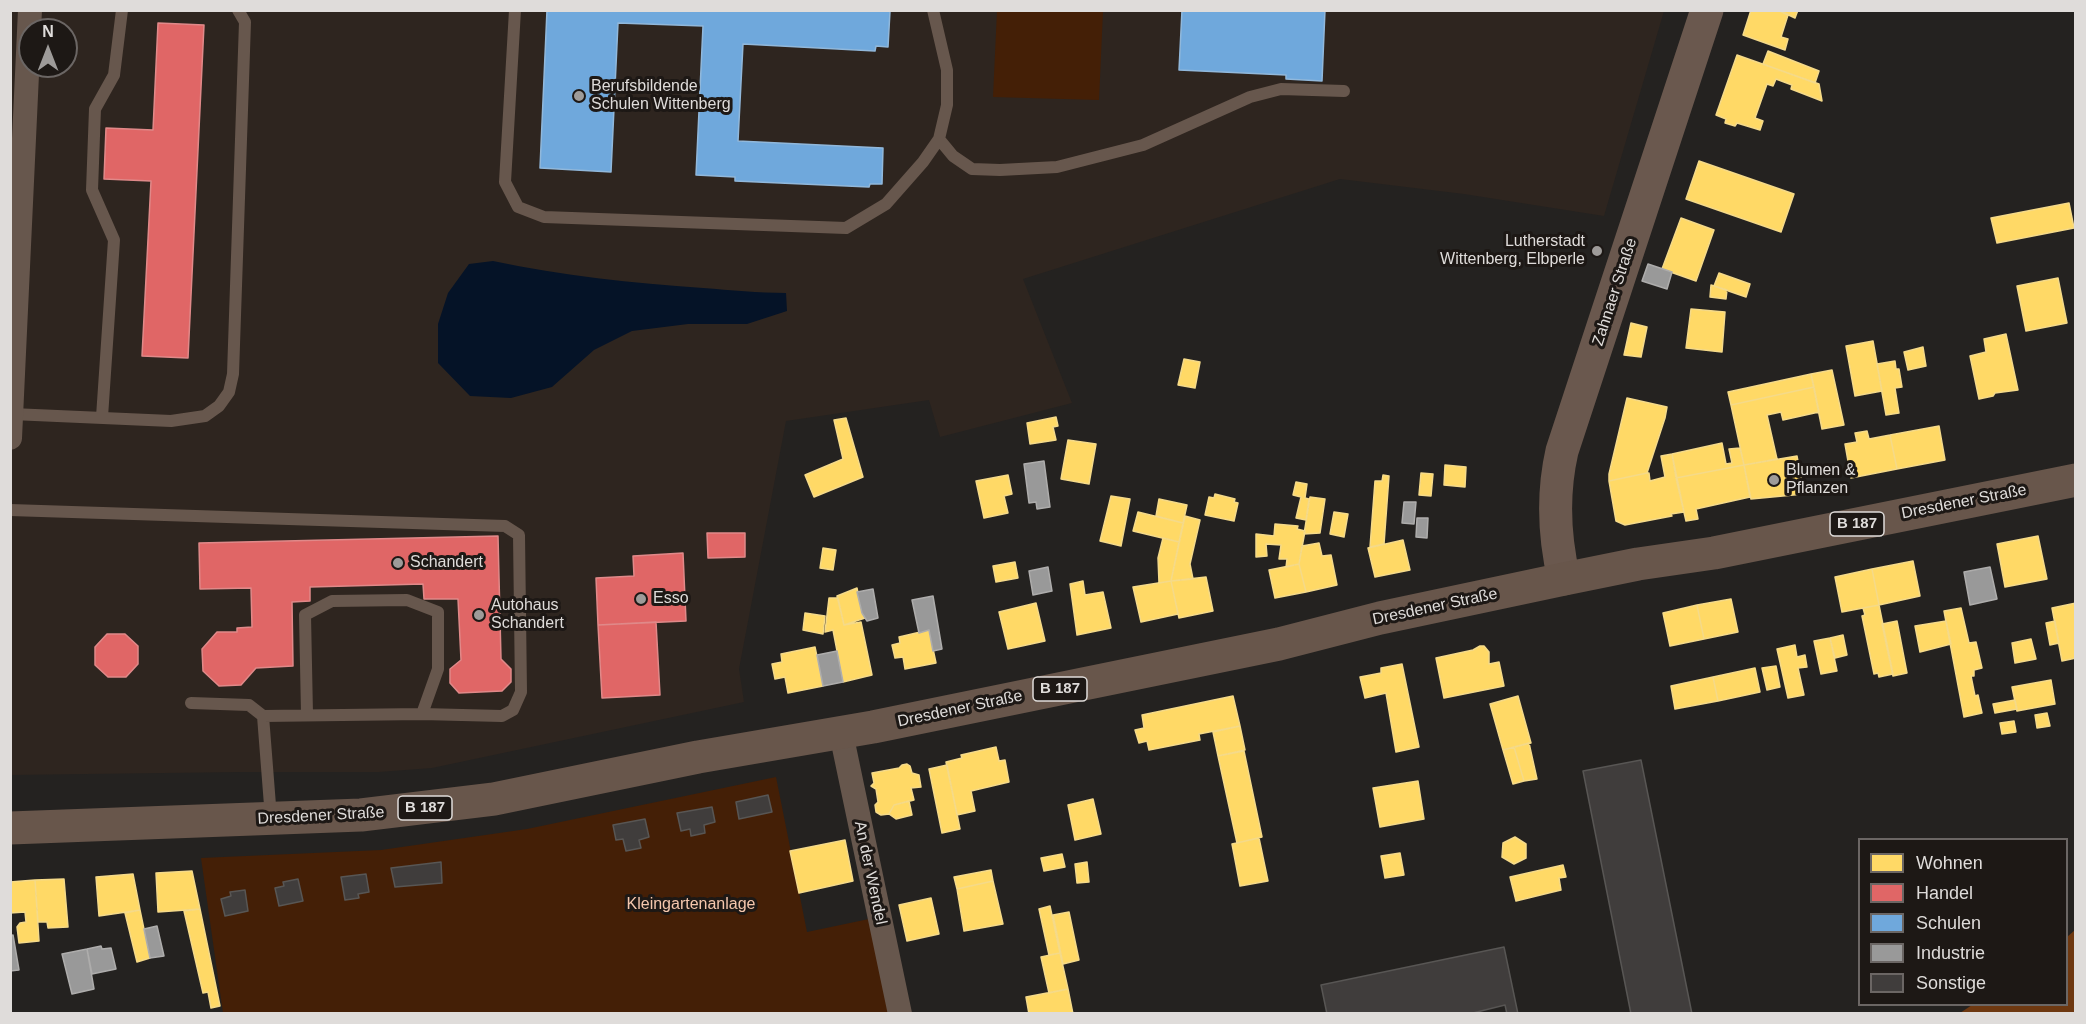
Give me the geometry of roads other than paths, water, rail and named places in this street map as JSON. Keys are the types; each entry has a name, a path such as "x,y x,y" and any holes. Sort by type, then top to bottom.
{"main road":[{"name":"Zahnaer Straße","path":"1564,579 1555,527 1557,476 1562,451 1707,10"},
{"name":"Dresdener Straße","path":"10,828 371,814 494,799 698,757 840,733 1279,644 1380,618 1638,564 1714,553 2076,480"}],"street":[{"path":"10,438 16,201 30,10"},
{"name":"An der Wendel","path":"840,733 900,1014"}],"lane":[{"path":"102,417 114,240 92,190 95,109 114,75 122,10"},
{"path":"12,414 171,421 205,416 219,406 229,392 234,374 245,22 238,10"},
{"path":"515,10 505,182 518,207 544,217 846,228 886,204 923,162 939,139 947,105 947,70 933,10"},
{"path":"939,139 953,156 972,169 1057,167 1143,145 1250,97 1281,89 1344,91"},
{"path":"10,510 505,526 519,535 521,692 513,710 502,716 422,714 263,716 249,705 191,703"},
{"path":"307,714 305,615 332,601 407,600 438,612 438,669 422,714"},
{"path":"263,716 271,819"}],"water":[{"path":"493,261 571,275 624,281 786,293 787,311 747,324 688,324 632,331 594,350 552,387 511,398 470,396 438,363 438,324 448,293 469,264"}],"place":[{"name":"Berufsbildende Schulen Wittenberg","path":"579,96"},
{"name":"Lutherstadt Wittenberg, Elbperle","path":"1597,251"},
{"name":"Blumen & Pflanzen","path":"1774,480"},
{"name":"Schandert","path":"398,563"},
{"name":"Esso","path":"641,599"},
{"name":"Autohaus Schandert","path":"479,615"}],"park label":[{"name":"Kleingartenanlage","path":"691,905"}]}
